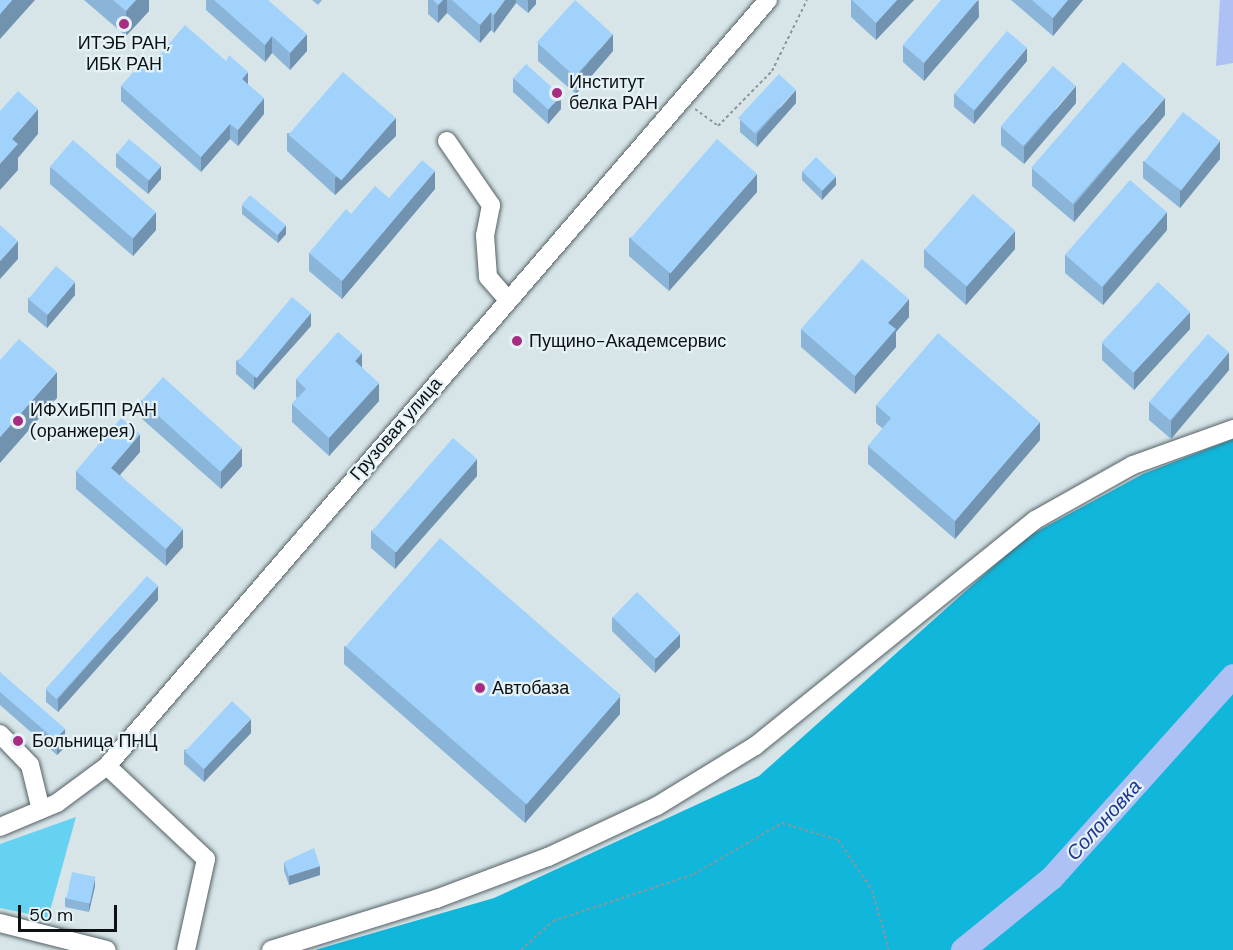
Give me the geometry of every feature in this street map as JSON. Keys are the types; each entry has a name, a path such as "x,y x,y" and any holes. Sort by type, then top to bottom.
{"street":[{"name":"Грузовая улица","path":"0,827 57,803 106,766 768,0"},
{"path":"447,141 491,205 485,235 488,277 508,300"},
{"path":"271,950 492,878 548,857 657,806 755,746 1035,520 1133,465 1233,429"},
{"path":"0,734 30,765 41,810"},
{"path":"106,766 206,859 186,950"},
{"path":"0,923 107,950"}],"path":[{"path":"681,99 717,126 772,71 807,0"},
{"path":"521,950 553,921 694,874 782,823 838,840 872,890 889,950"}],"shaded area":[{"path":"1220,0 1233,0 1233,63 1216,66"},
{"path":"1233,439 1233,950 315,950 494,898 759,776 1025,538 1143,474"},
{"path":"76,817 48,918 0,908 0,844"}],"building":[{"path":"0,0 12,0 0,14"},
{"path":"113,0 136,0 126,11"},
{"path":"214,0 268,0 307,34 290,53 272,36 265,45"},
{"path":"433,0 443,0 438,5"},
{"path":"452,0 505,0 494,15 491,12 480,25"},
{"path":"575,0 613,34 575,76 537,42"},
{"path":"852,0 897,0 876,23"},
{"path":"941,0 978,0 924,63 903,45"},
{"path":"1032,0 1068,0 1053,18"},
{"path":"185,25 226,61 229,55 248,72 242,79 264,98 238,130 230,124 201,157 121,86 143,61 149,67"},
{"path":"1007,31 1027,48 974,111 954,94"},
{"path":"1123,62 1165,98 1073,204 1031,168"},
{"path":"526,64 561,95 548,110 513,78"},
{"path":"1053,66 1076,86 1023,146 1001,126"},
{"path":"343,72 396,118 341,181 289,135"},
{"path":"779,74 796,90 755,134 738,118"},
{"path":"18,91 38,109 12,139 18,144 0,164 0,111"},
{"path":"1183,112 1220,141 1181,191 1144,162"},
{"path":"129,139 161,166 149,181 117,154"},
{"path":"717,139 757,174 670,273 630,239"},
{"path":"73,140 156,212 133,239 50,166"},
{"path":"816,157 836,176 822,191 802,171"},
{"path":"422,160 435,171 342,281 309,253 346,209 351,214 375,186 389,198"},
{"path":"1130,180 1167,212 1102,287 1065,255"},
{"path":"973,194 1015,231 967,287 924,250"},
{"path":"250,195 286,225 278,235 242,205"},
{"path":"0,225 18,241 0,261"},
{"path":"862,259 909,299 888,323 896,329 855,376 801,329"},
{"path":"56,266 75,282 48,315 28,299"},
{"path":"1158,282 1190,312 1134,373 1101,343"},
{"path":"292,297 311,313 257,378 237,362"},
{"path":"338,332 362,353 355,361 379,383 329,438 292,404 306,389 296,379"},
{"path":"938,333 1040,422 955,521 868,446 891,418 876,405"},
{"path":"1208,334 1229,352 1170,420 1149,402"},
{"path":"19,339 57,372 0,437 0,360"},
{"path":"163,377 242,448 220,472 142,401"},
{"path":"121,418 140,434 111,468 183,529 166,549 76,471"},
{"path":"453,438 477,459 396,553 372,532"},
{"path":"440,538 621,695 527,804 346,647"},
{"path":"147,576 158,586 56,699 45,689"},
{"path":"637,592 680,634 656,659 613,617"},
{"path":"0,672 65,728 55,740 0,692"},
{"path":"232,701 251,719 204,769 185,751"},
{"path":"314,848 320,866 289,876 284,862"},
{"path":"72,872 95,877 90,903 66,898"}],"waterway":[{"name":"Солоновка","path":"963,950 1052,878 1233,676"}],"place":[{"name":"ИТЭБ РАН, ИБК РАН","path":"124,24"},
{"name":"Институт белка РАН","path":"557,93"},
{"name":"Пущино-Академсервис","path":"517,341"},
{"name":"ИФХиБПП РАН (оранжерея)","path":"18,421"},
{"name":"Автобаза","path":"480,688"},
{"name":"Больница ПНЦ","path":"18,741"}]}
